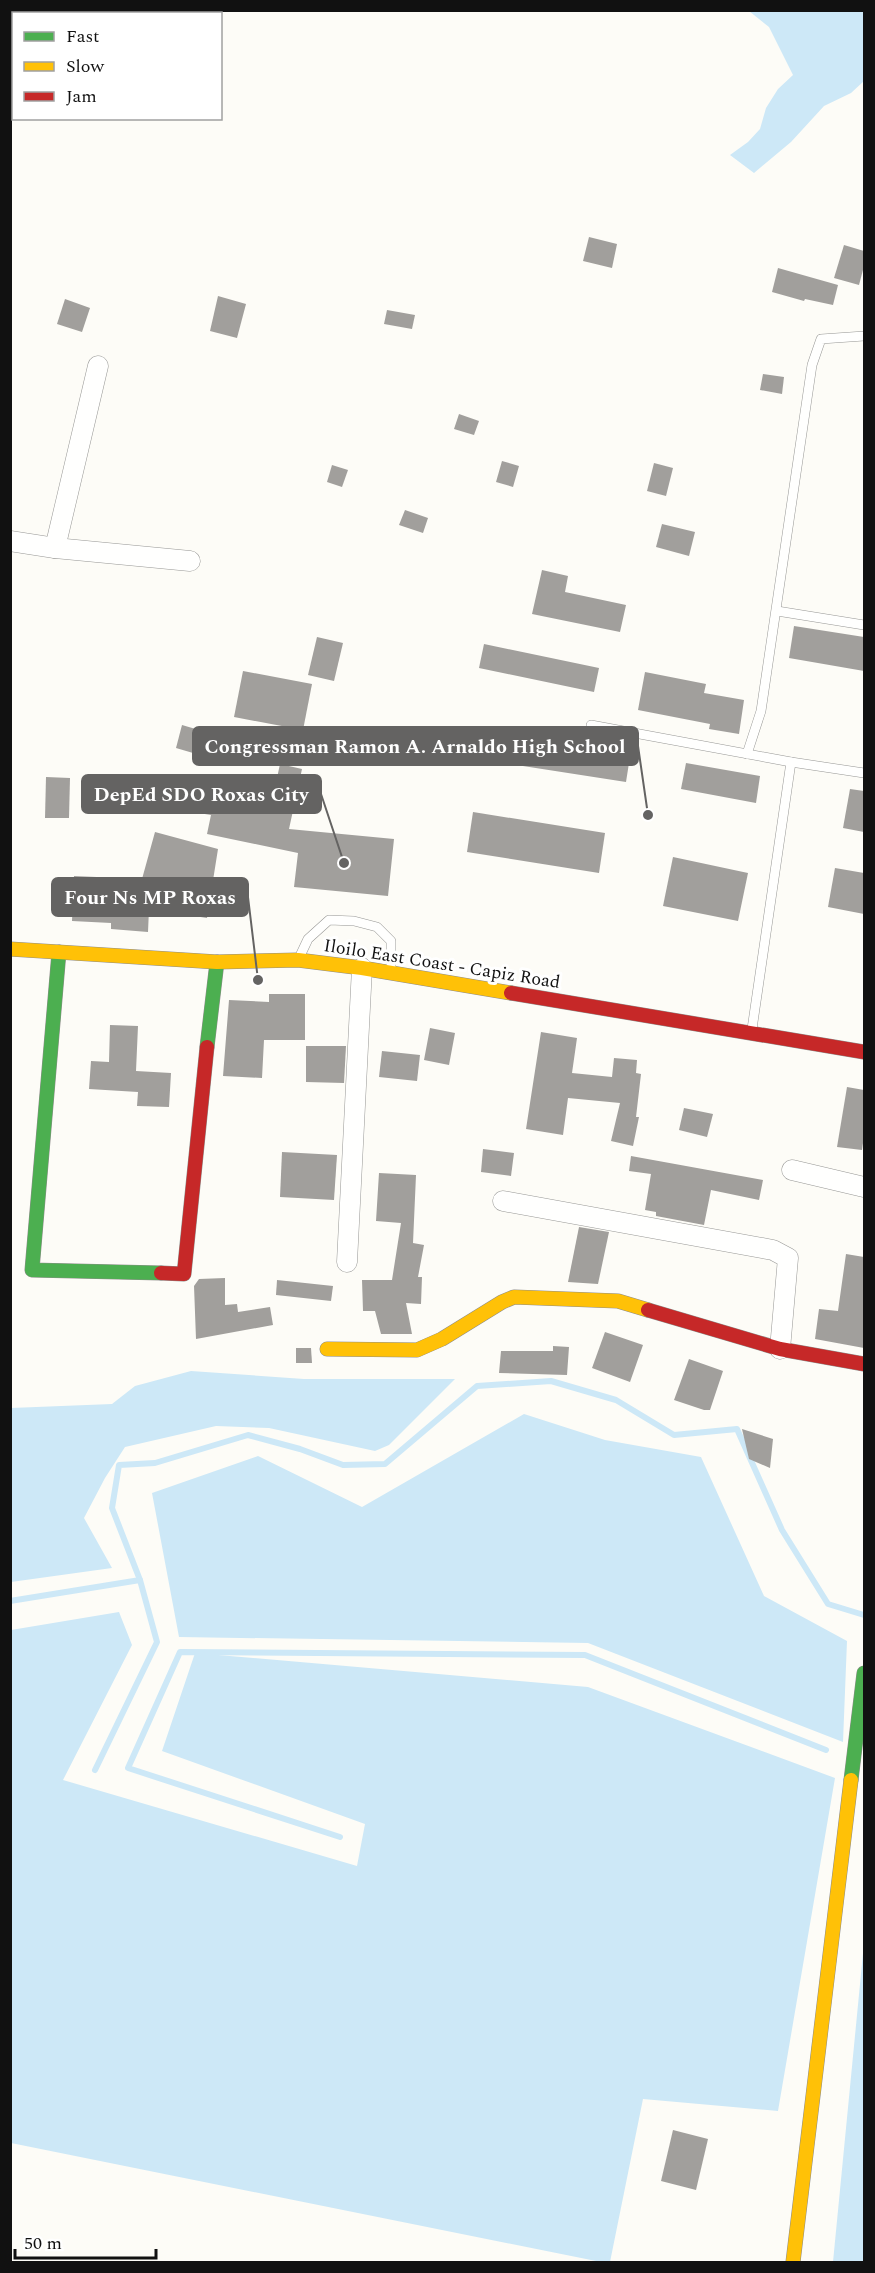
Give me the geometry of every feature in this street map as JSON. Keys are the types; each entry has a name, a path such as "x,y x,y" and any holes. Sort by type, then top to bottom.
{"main road":[{"name":"Iloilo East Coast - Capiz Road","path":"10,949 217,962 298,960 362,968 864,1052"},
{"path":"59,952 32,1270 184,1274 217,962"},
{"path":"327,1349 417,1350 442,1339 514,1297 618,1300 780,1349 864,1364"},
{"path":"793,2262 864,1673"}],"street":[{"path":"55,549 98,366"},
{"path":"10,542 55,549 190,561"},
{"path":"347,1262 362,968"},
{"path":"792,1170 864,1187"},
{"path":"503,1201 773,1250 788,1258 780,1349"}],"lane":[{"path":"747,754 761,711 812,365 821,339 864,336"},
{"path":"777,611 864,625"},
{"path":"591,725 791,762 864,773"},
{"path":"752,1032 791,762"},
{"path":"298,960 308,939 329,920 354,921 377,927 391,941 391,973"}],"water":[{"path":"749,11 864,11 864,81 851,93 824,106 791,142 754,173 730,155 748,142 760,129 766,108 778,89 793,75 769,27"},
{"path":"191,1371 304,1379 455,1379 389,1445 375,1451 269,1428 216,1426 125,1447 105,1478 84,1518 112,1568 11,1582 11,1408 112,1404 135,1386"},
{"path":"524,1414 605,1440 701,1457 764,1596 847,1641 843,1742 588,1643 179,1637 152,1493 258,1456 362,1507"},
{"path":"119,1612 132,1645 63,1780 357,1866 365,1824 162,1751 195,1653 588,1687 835,1778 778,2111 643,2099 610,2262 11,2143 11,1630"},
{"path":"864,1943 864,2262 833,2262"}],"building":[{"path":"589,237 617,244 612,268 583,261"},
{"path":"844,245 864,251 864,266 859,285 834,278"},
{"path":"778,268 838,285 833,305 805,299 804,301 772,292"},
{"path":"218,296 246,304 237,338 210,331"},
{"path":"65,299 90,308 82,332 57,324"},
{"path":"387,310 415,315 412,329 384,324"},
{"path":"763,374 784,377 782,394 760,390"},
{"path":"459,414 479,421 474,435 454,429"},
{"path":"502,461 519,466 513,487 496,482"},
{"path":"654,463 673,468 666,496 647,491"},
{"path":"332,465 348,470 342,487 327,482"},
{"path":"405,510 428,518 423,533 399,525"},
{"path":"662,524 695,532 689,556 656,547"},
{"path":"542,570 568,576 565,592 626,605 620,632 532,614"},
{"path":"794,626 864,637 864,671 789,658"},
{"path":"317,637 343,643 334,681 308,675"},
{"path":"484,644 599,668 594,692 479,668"},
{"path":"243,671 312,684 303,730 234,717"},
{"path":"645,672 706,684 704,693 744,700 739,734 709,729 710,724 638,710"},
{"path":"182,725 199,730 193,753 176,748"},
{"path":"513,737 566,745 565,752 629,763 626,782 510,764"},
{"path":"686,763 760,776 756,803 681,789"},
{"path":"280,764 302,769 289,829 394,839 388,896 294,887 298,853 207,834 211,815 129,802 131,787 169,791 171,777 274,792"},
{"path":"46,777 70,778 69,818 45,818"},
{"path":"850,789 864,791 864,832 843,828"},
{"path":"473,812 605,833 599,873 467,852"},
{"path":"155,832 218,849 207,918 149,909 148,932 111,929 111,923 72,921 74,876 142,879"},
{"path":"673,857 748,873 738,921 663,906"},
{"path":"835,868 864,873 864,914 828,907"},
{"path":"269,994 305,994 305,1040 264,1040 262,1078 223,1076 229,1000 269,1002"},
{"path":"110,1025 138,1026 136,1071 171,1073 169,1107 137,1106 138,1092 89,1089 91,1061 109,1062"},
{"path":"430,1028 455,1033 449,1065 424,1060"},
{"path":"541,1032 577,1038 572,1073 612,1077 614,1058 637,1060 636,1073 641,1074 636,1117 639,1117 633,1146 611,1141 620,1103 568,1098 563,1135 526,1129"},
{"path":"306,1046 346,1046 344,1083 306,1082"},
{"path":"382,1051 420,1055 417,1081 379,1077"},
{"path":"847,1087 864,1090 862,1150 837,1147"},
{"path":"684,1108 713,1114 707,1137 679,1130"},
{"path":"483,1149 514,1153 511,1176 481,1172"},
{"path":"282,1152 337,1155 334,1200 280,1197"},
{"path":"631,1156 763,1180 759,1200 711,1190 704,1225 656,1216 656,1212 645,1210 651,1174 629,1171"},
{"path":"379,1173 416,1175 413,1243 424,1245 418,1277 422,1277 421,1304 406,1303 412,1334 381,1334 375,1311 363,1311 362,1280 392,1280 401,1223 376,1221"},
{"path":"579,1227 609,1232 598,1284 568,1282"},
{"path":"846,1254 864,1257 864,1348 815,1339 819,1309 838,1311"},
{"path":"225,1278 225,1305 237,1304 238,1312 270,1307 273,1325 196,1339 194,1286 199,1279"},
{"path":"277,1280 333,1286 331,1301 276,1295"},
{"path":"605,1332 643,1345 630,1382 592,1368"},
{"path":"553,1346 569,1347 567,1375 499,1373 501,1351 553,1351"},
{"path":"296,1348 311,1348 312,1363 296,1363"},
{"path":"689,1359 723,1371 710,1410 674,1400"},
{"path":"742,1429 773,1439 770,1468 749,1459"},
{"path":"673,2130 708,2139 696,2190 661,2181"}],"waterway":[{"path":"10,1601 140,1580 112,1508 119,1465 155,1463 248,1435 300,1449 343,1465 385,1464 477,1386 551,1381 616,1400 674,1435 737,1429 782,1530 828,1604 864,1615"},
{"path":"95,1770 157,1642 140,1580"},
{"path":"340,1837 128,1768 180,1652 585,1655 826,1750"}],"traffic: fast":[{"path":"59,952 32,1270 161,1273"},
{"path":"207,1047 217,962"},
{"path":"851,1780 864,1673"}],"traffic: slow":[{"path":"10,949 217,962 298,960 362,968 511,993"},
{"path":"327,1349 417,1350 442,1339 514,1297 618,1301 648,1310"},
{"path":"793,2262 851,1780"}],"traffic: jam":[{"path":"511,993 864,1052"},
{"path":"161,1273 184,1274 207,1047"},
{"path":"648,1310 780,1349 864,1364"}],"place":[{"name":"Congressman Ramon A. Arnaldo High School","path":"648,815"},
{"name":"DepEd SDO Roxas City","path":"344,863"},
{"name":"Four Ns MP Roxas","path":"258,980"}]}
